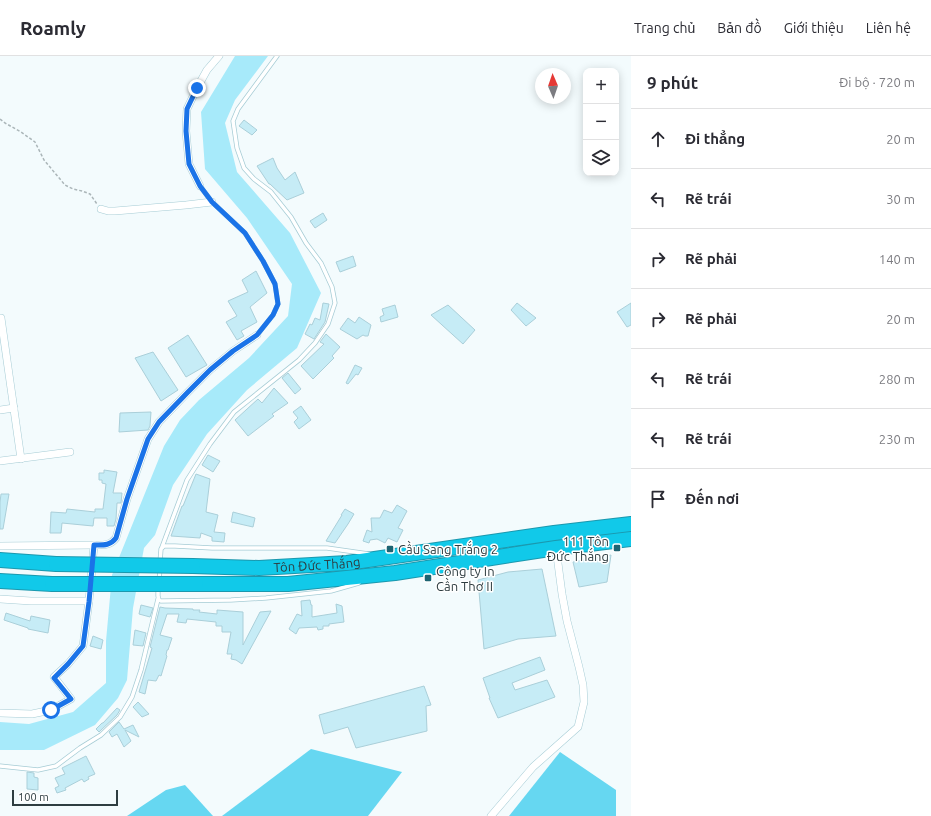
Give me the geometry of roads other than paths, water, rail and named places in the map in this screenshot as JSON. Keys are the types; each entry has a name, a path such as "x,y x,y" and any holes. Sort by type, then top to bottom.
{"highway":[{"name":"Tôn Đức Thắng","path":"0,560 56,564 266,568 347,564 554,533 631,524"},
{"path":"554,533 556,548"},
{"name":"Tôn Đức Thắng","path":"0,581 52,584 288,584 395,573 556,548 631,539"}],"street":[{"path":"200,186 189,164 186,131 187,109 207,70 220,56"},
{"path":"101,209 108,211 186,206 212,202"},
{"path":"0,318 4,366 14,408 21,459"},
{"path":"0,546 94,545 109,544 113,542 116,538 127,499 148,439 159,422 210,370 233,351 257,335"},
{"path":"0,410 14,408"},
{"path":"0,461 70,452"},
{"path":"0,713 32,714 51,710 71,699 54,678 83,646 89,602 94,545"},
{"path":"491,816 533,767 578,727 584,702 583,685 565,614 556,548"},
{"path":"0,599 89,602"}],"lane":[{"path":"0,766 38,770 56,766 80,748 101,735 120,717 132,697 140,670 158,599 162,547 186,480 234,412 299,360 315,344 328,324 335,303 332,287 320,263 291,217 271,192 254,179 244,168 237,148 233,121 238,109 277,56"},
{"path":"200,186 212,202 245,233 263,261 275,284 278,304 273,315 257,335"},
{"path":"162,547 326,548 394,557"},
{"path":"158,599 167,602 232,600 331,591 395,573"}],"place":[{"name":"111 Tôn Đức Thắng","path":"617,548"},
{"name":"Cầu Sang Trắng 2","path":"390,549"},
{"name":"Công ty In Cần Thơ II","path":"428,578"}]}
